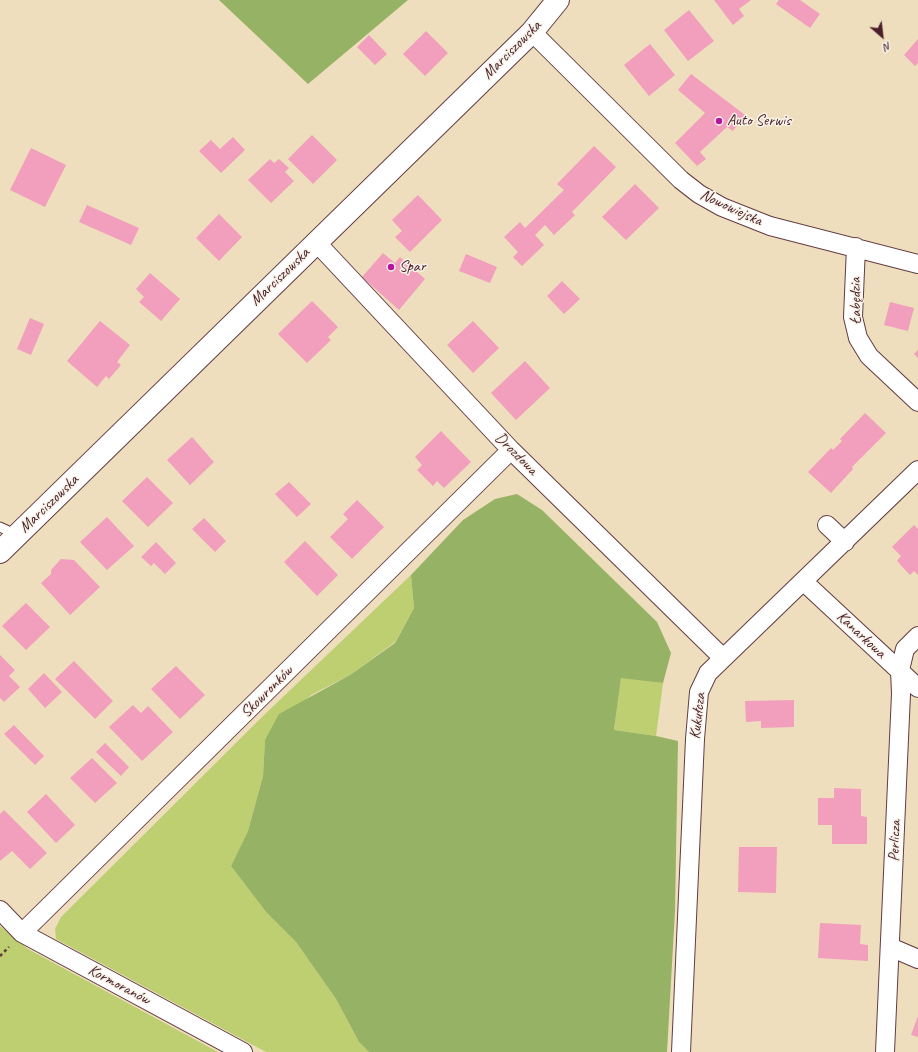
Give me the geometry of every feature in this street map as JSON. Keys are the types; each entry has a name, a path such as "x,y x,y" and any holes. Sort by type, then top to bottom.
{"street":[{"name":"Marciszowska","path":"0,552 8,531 316,242 532,32 558,0"},
{"name":"Nowowiejska","path":"532,32 681,180 699,194 722,206 770,226 918,264"},
{"name":"Drozdowa","path":"316,242 511,450 724,658"},
{"name":"Łabędzia","path":"856,247 853,317 858,338 869,356 918,402"},
{"name":"Skowronków","path":"22,933 511,450"},
{"name":"Kukułcza","path":"681,1052 694,747 699,692 708,673 804,582 918,470"},
{"path":"828,525 845,542"},
{"name":"Kanarkowa","path":"804,582 918,688"},
{"name":"Perlicza","path":"885,1052 901,694 900,670 904,649 918,636"},
{"name":"Kormoranów","path":"0,910 22,933 243,1052"},
{"path":"890,947 918,959"}],"green space":[{"path":"219,0 408,0 308,84"},
{"path":"517,494 542,510 657,622 671,653 663,683 621,678 614,730 656,736 678,741 675,911 667,1052 369,1052 359,1042 336,999 296,942 266,912 231,866 248,831 263,776 265,740 279,714 350,675 395,643 414,608 411,575 463,520 495,499"},
{"path":"411,575 414,608 395,642 350,675 311,695 265,740 263,776 248,831 231,866 266,912 296,942 336,999 359,1042 369,1052 266,1052 56,939 55,929 61,917 264,715"},
{"path":"621,677 663,683 656,736 614,730"},
{"path":"0,926 28,949 218,1052 0,1052"}],"building":[{"path":"714,0 751,0 739,9 744,16 733,25"},
{"path":"779,0 800,0 820,14 810,28 776,4"},
{"path":"689,10 714,41 688,61 664,30"},
{"path":"426,31 448,53 425,76 403,54"},
{"path":"369,35 387,54 375,65 357,47"},
{"path":"918,39 918,63 915,66 904,55"},
{"path":"650,44 675,75 649,96 624,65"},
{"name":"Auto Serwis","path":"691,74 745,115 733,131 727,127 700,152 706,159 697,166 675,143 705,113 678,90"},
{"path":"312,135 337,160 313,184 288,159"},
{"path":"233,137 245,150 221,173 199,151 211,140 220,149"},
{"path":"594,146 616,167 572,212 575,215 554,235 545,225 535,235 544,245 522,266 513,257 518,252 504,237 520,222 525,228 564,190 557,184"},
{"path":"31,148 66,165 45,207 10,190"},
{"path":"270,159 274,163 279,159 289,168 285,172 294,181 271,203 248,180"},
{"path":"635,184 659,208 626,240 602,217"},
{"path":"418,195 442,220 410,252 395,237 402,231 392,220"},
{"path":"87,205 139,228 131,245 79,222"},
{"path":"219,214 242,237 219,261 196,238"},
{"path":"383,253 395,263 400,257 425,279 399,310 362,277"},
{"path":"466,254 497,267 490,283 459,271"},
{"path":"150,273 180,299 161,321 139,302 144,297 136,289"},
{"path":"562,281 580,299 564,314 547,296"},
{"path":"312,301 338,327 328,337 331,340 307,363 278,334"},
{"path":"890,302 914,308 908,331 884,325"},
{"path":"30,318 44,324 31,355 17,349"},
{"path":"100,321 130,345 117,362 121,365 109,379 106,376 97,387 67,361"},
{"path":"473,321 499,348 473,373 447,345"},
{"path":"918,350 918,358 914,354"},
{"path":"525,361 550,388 516,420 491,393"},
{"path":"865,413 886,433 852,467 853,469 831,493 808,472 831,448 833,450 842,441 840,439"},
{"path":"441,431 471,462 444,488 437,481 433,486 417,470 422,465 415,457"},
{"path":"192,437 214,462 190,485 167,460"},
{"path":"147,477 173,503 148,527 122,501"},
{"path":"289,482 311,504 297,517 275,494"},
{"path":"357,500 384,527 352,559 330,537 348,519 343,514"},
{"path":"107,517 134,546 107,570 80,542"},
{"path":"204,518 226,541 215,552 192,529"},
{"path":"914,525 918,529 918,575 914,571 910,575 897,561 901,556 892,547"},
{"path":"305,541 338,575 317,596 284,562"},
{"path":"156,542 176,563 165,574 154,563 151,566 141,557"},
{"path":"61,559 74,560 100,587 70,615 41,583 51,574 51,570"},
{"path":"26,603 50,627 26,650 2,626"},
{"path":"0,655 15,670 9,676 20,687 4,702 0,698"},
{"path":"74,661 113,701 95,719 55,679"},
{"path":"176,666 205,695 180,719 151,689"},
{"path":"44,673 62,692 45,708 28,689"},
{"path":"794,700 794,727 761,728 761,721 746,722 745,701"},
{"path":"133,705 141,713 148,706 173,732 142,761 109,727"},
{"path":"14,725 44,756 35,765 4,734"},
{"path":"105,743 129,767 121,776 96,752"},
{"path":"92,758 117,783 95,803 70,778"},
{"path":"834,788 861,789 861,816 867,817 867,844 832,844 832,825 818,825 818,798 834,798"},
{"path":"46,794 75,825 56,843 27,812"},
{"path":"4,810 47,853 30,869 12,851 0,861 0,814"},
{"path":"739,847 777,847 776,893 738,892"},
{"path":"820,923 861,925 860,944 868,945 868,961 818,958"},
{"path":"918,1016 918,1037 911,1035"}],"place":[{"name":"Auto Serwis","path":"719,121"},
{"name":"Spar","path":"391,267"}]}
